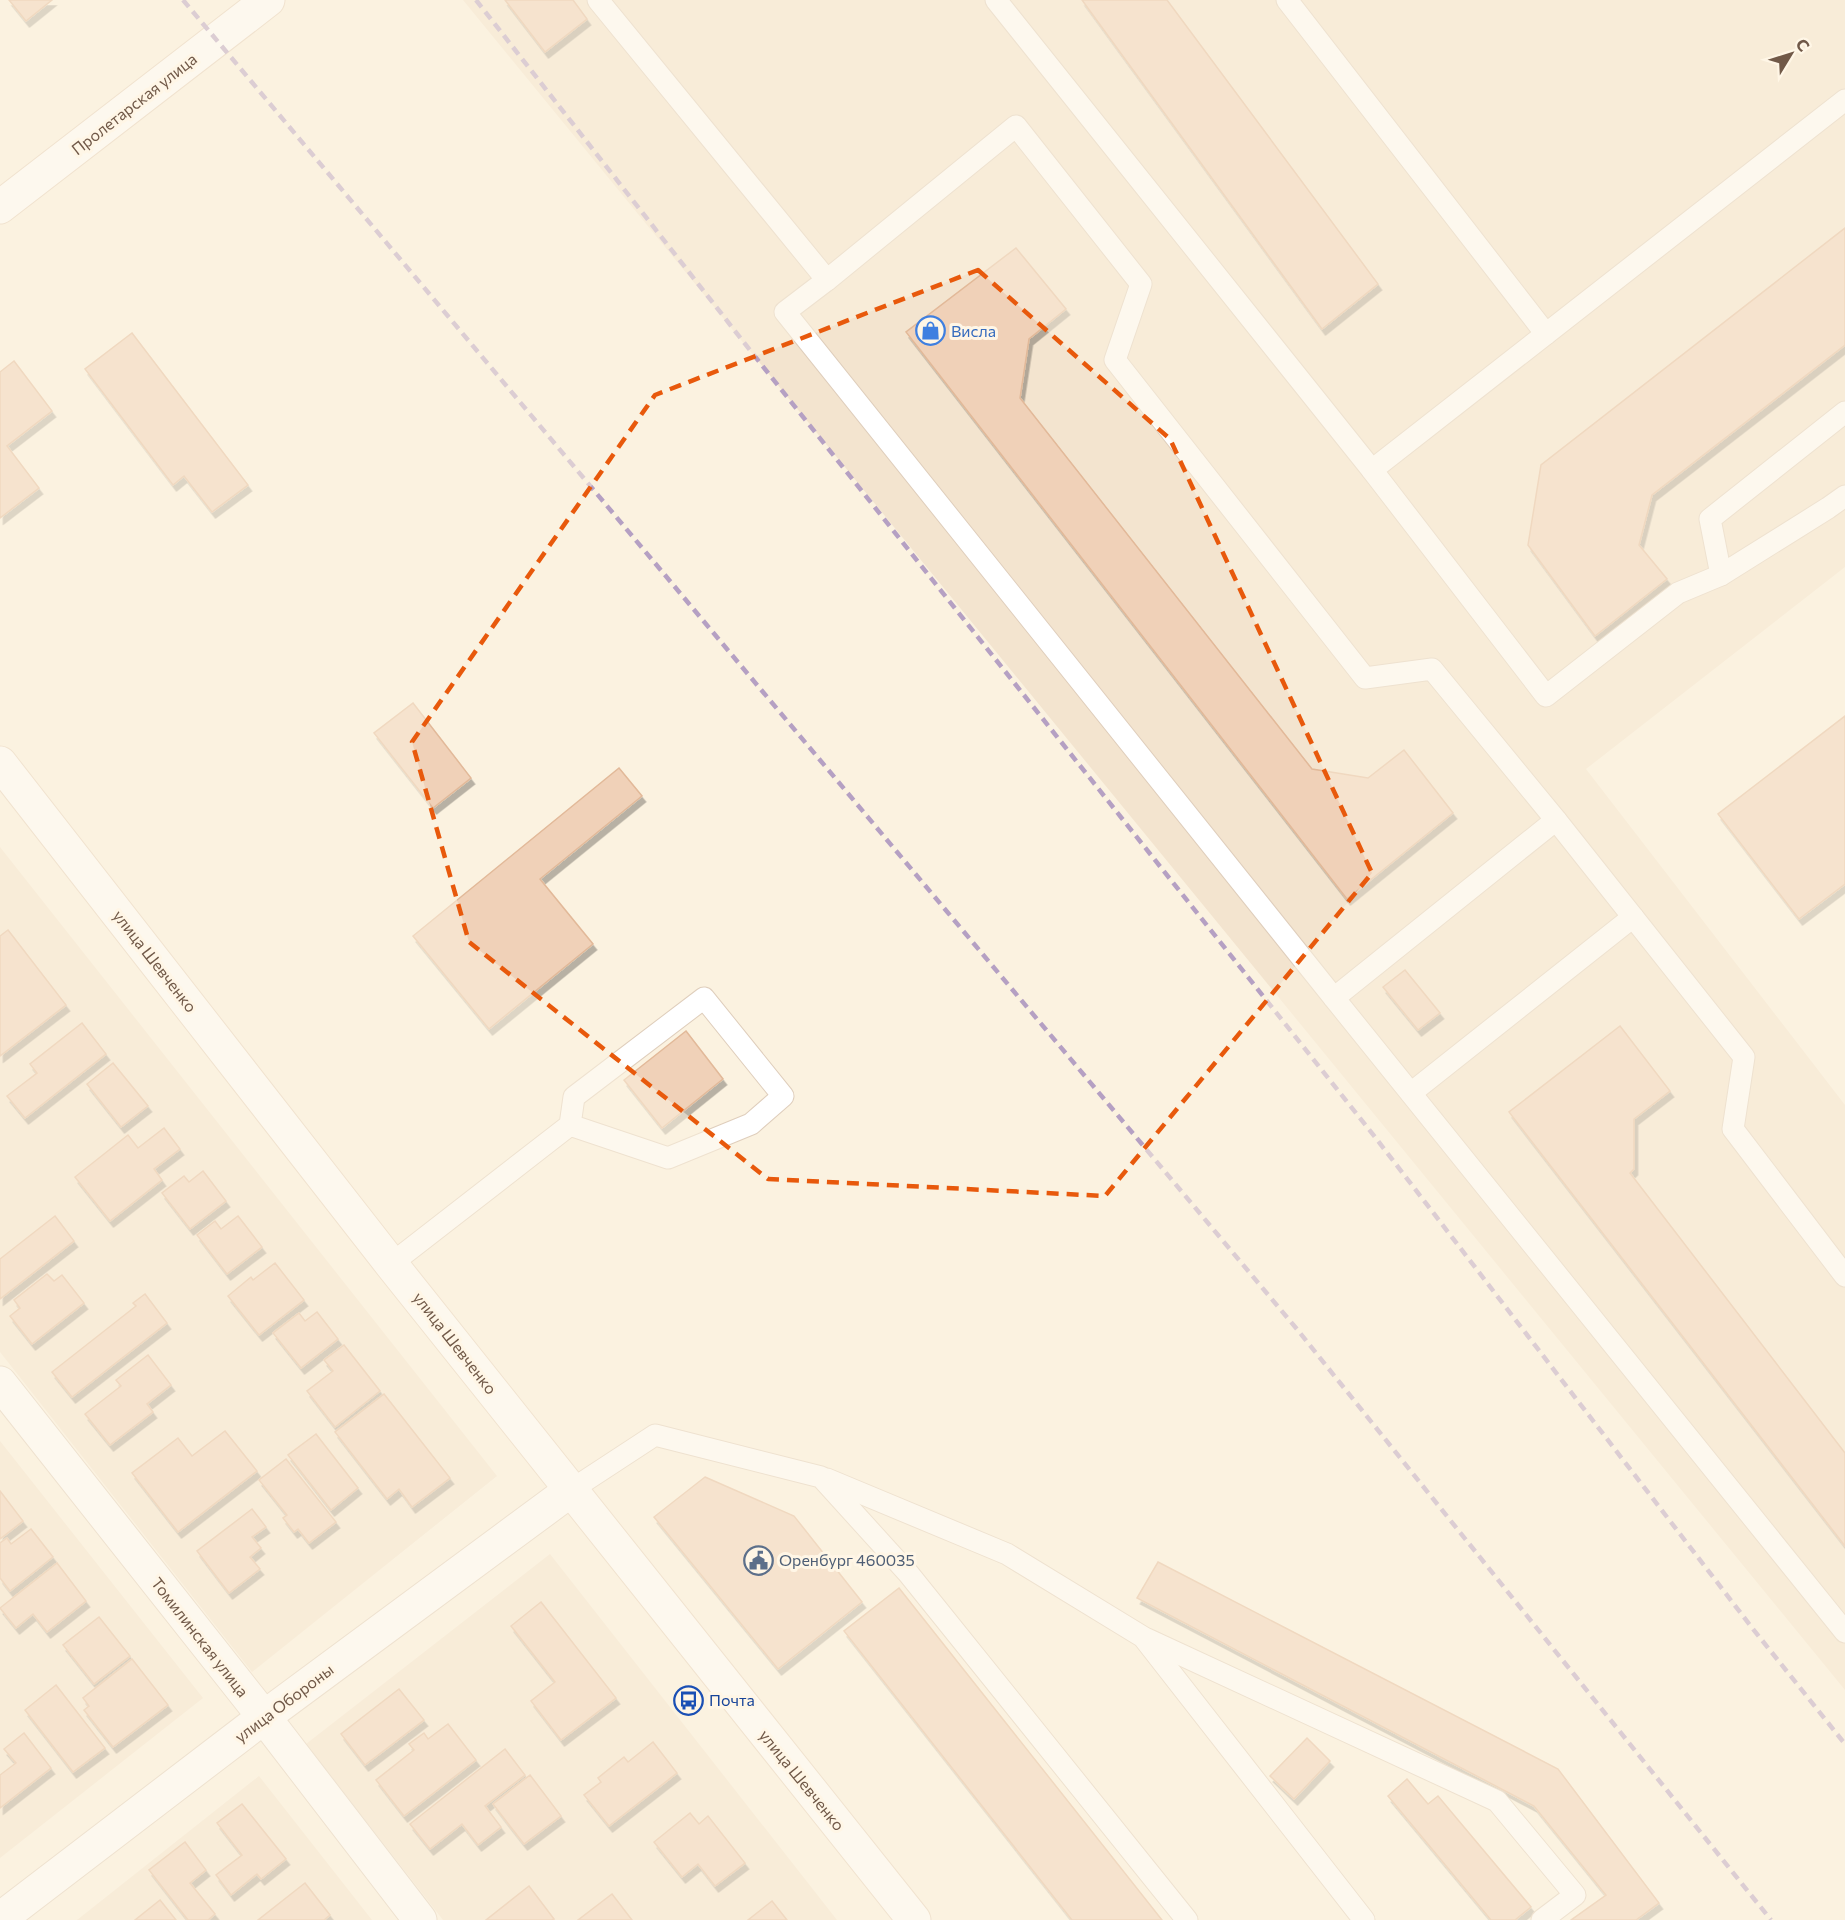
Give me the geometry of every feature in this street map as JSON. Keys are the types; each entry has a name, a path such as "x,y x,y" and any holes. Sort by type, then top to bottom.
{"main road":[{"name":"Пролетарская улица","path":"0,207 268,0"},
{"name":"улица Шевченко","path":"0,763 391,1264 914,1920"},
{"name":"Томилинская улица","path":"0,1383 264,1717 420,1920"},
{"name":"улица Обороны","path":"0,1919 264,1717 571,1490"}],"lane":[{"path":"598,0 827,280"},
{"path":"996,0 1372,470 1546,696 1678,593 1721,575 1845,496"},
{"path":"1287,0 1546,334"},
{"path":"1372,470 1845,100"},
{"path":"1845,1276 1733,1129 1744,1057 1556,820 1432,669 1365,678 1115,360 1141,284 1016,126 785,312 1845,1632"},
{"path":"1721,575 1710,519 1845,412"},
{"path":"1334,998 1556,820"},
{"path":"1411,1093 1633,917"},
{"path":"391,1264 570,1125 574,1097 704,998 783,1096 751,1124 668,1158 570,1125"},
{"path":"571,1490 655,1435 820,1477 1007,1554 1143,1637 1497,1801 1575,1895 1542,1920"},
{"path":"820,1477 908,1573 1187,1920"},
{"path":"1143,1637 1364,1920"}],"highlighted area":[{"path":"978,270 1170,439 1372,873 1105,1196 768,1179 469,942 412,742 655,395"}],"shaded area":[{"path":"463,0 1845,0 1845,567 1586,769 1845,1105 1845,1690"},
{"path":"0,847 497,1476 252,1672 0,1352"},
{"path":"0,1441 203,1698 0,1858"},
{"path":"550,1554 837,1920 443,1920 306,1744"},
{"path":"259,1776 372,1920 77,1920"}],"building":[{"path":"9,0 52,0 26,21"},
{"path":"505,0 573,0 587,19 545,52"},
{"path":"1082,0 1167,0 1378,284 1322,329"},
{"path":"1845,228 1845,345 1652,495 1639,545 1667,579 1595,636 1528,545 1541,465"},
{"path":"1016,248 1066,309 1029,339 1020,398 1312,769 1368,778 1404,750 1453,813 1347,899 906,332"},
{"path":"132,333 248,485 212,512 184,476 173,485 85,369"},
{"path":"14,361 52,411 7,446 39,488 0,518 0,372"},
{"path":"413,703 471,778 433,808 374,733"},
{"path":"1845,716 1845,884 1799,919 1718,814"},
{"path":"619,768 642,796 540,879 593,944 489,1029 413,936"},
{"path":"8,930 66,1005 0,1056 0,936"},
{"path":"1405,970 1440,1013 1418,1030 1383,987"},
{"path":"82,1023 106,1054 25,1118 7,1096 37,1073 30,1064"},
{"path":"1620,1026 1670,1091 1634,1119 1634,1169 1630,1173 1845,1453 1845,1546 1509,1112"},
{"path":"686,1031 723,1079 662,1128 624,1080"},
{"path":"113,1063 148,1106 121,1127 87,1084"},
{"path":"164,1128 180,1149 154,1169 162,1180 110,1221 75,1177 128,1135 138,1148"},
{"path":"203,1171 226,1201 190,1229 162,1193 184,1176 189,1182"},
{"path":"55,1216 74,1241 0,1299 0,1259"},
{"path":"238,1216 262,1247 227,1274 197,1235 215,1221 221,1229"},
{"path":"275,1263 304,1300 259,1335 228,1296 251,1277 253,1280"},
{"path":"47,1274 54,1281 62,1275 84,1303 32,1344 10,1316 20,1308 14,1300"},
{"path":"145,1294 167,1323 72,1397 52,1372 136,1306 133,1303"},
{"path":"317,1312 338,1339 301,1368 273,1333 299,1313 305,1321"},
{"path":"344,1345 380,1391 335,1427 307,1391 333,1371 324,1360"},
{"path":"148,1355 171,1385 147,1404 153,1412 110,1445 85,1414 121,1386 116,1380"},
{"path":"384,1394 450,1478 412,1507 399,1489 387,1499 335,1432"},
{"path":"225,1431 257,1471 178,1532 132,1473 178,1438 192,1456"},
{"path":"316,1434 358,1488 331,1510 288,1455"},
{"path":"286,1459 336,1522 309,1543 298,1529 294,1532 283,1518 287,1515 259,1480"},
{"name":"Оренбург 460035","path":"705,1477 794,1516 862,1602 778,1669 654,1517"},
{"path":"0,1491 23,1521 0,1539"},
{"path":"252,1509 266,1527 252,1537 261,1548 250,1557 260,1569 229,1593 197,1551"},
{"path":"31,1529 53,1557 10,1591 0,1578 0,1543 7,1538 11,1544"},
{"path":"1158,1562 1558,1769 1659,1903 1636,1920 1571,1920 1606,1895 1534,1806 1137,1598"},
{"path":"57,1563 86,1601 47,1632 33,1614 16,1628 0,1608"},
{"path":"899,1588 1162,1920 1072,1920 844,1631"},
{"path":"541,1602 616,1698 561,1740 531,1701 555,1682 511,1626"},
{"path":"99,1617 130,1656 94,1684 63,1645"},
{"path":"132,1659 168,1705 113,1747 84,1710 89,1706 83,1698"},
{"path":"56,1685 105,1748 73,1772 25,1710"},
{"path":"399,1689 424,1720 365,1765 341,1734"},
{"path":"448,1724 476,1760 404,1816 376,1780 414,1750 409,1744 424,1733 428,1739"},
{"path":"24,1733 51,1768 0,1808 0,1775 16,1763 4,1749"},
{"path":"1307,1738 1330,1761 1294,1799 1270,1776"},
{"path":"653,1742 677,1773 609,1826 584,1795 601,1782 598,1778 624,1757 628,1762"},
{"path":"505,1749 525,1775 485,1806 501,1827 478,1845 462,1824 430,1849 410,1824"},
{"path":"530,1775 561,1816 524,1844 493,1804"},
{"path":"1407,1779 1428,1804 1438,1796 1531,1907 1515,1920 1491,1920 1388,1796"},
{"path":"242,1804 286,1859 261,1879 257,1874 231,1895 216,1875 242,1855 217,1823"},
{"path":"690,1813 699,1824 708,1816 745,1863 715,1886 698,1864 682,1877 654,1842"},
{"path":"185,1842 206,1870 190,1883 215,1914 208,1920 188,1920 149,1870"},
{"path":"305,1883 330,1915 324,1920 258,1920"},
{"path":"529,1886 554,1919 486,1920"},
{"path":"612,1894 632,1920 578,1920"},
{"path":"160,1900 176,1920 135,1920"},
{"path":"772,1901 787,1920 748,1920"}],"railway":[{"path":"183,0 1296,1328 1771,1920"},
{"path":"476,0 753,354 1375,1137 1753,1629 1845,1744"}],"place":[{"name":"Висла","path":"930,331"},
{"name":"Оренбург 460035","path":"758,1560"},
{"name":"Почта","path":"688,1700"}]}
